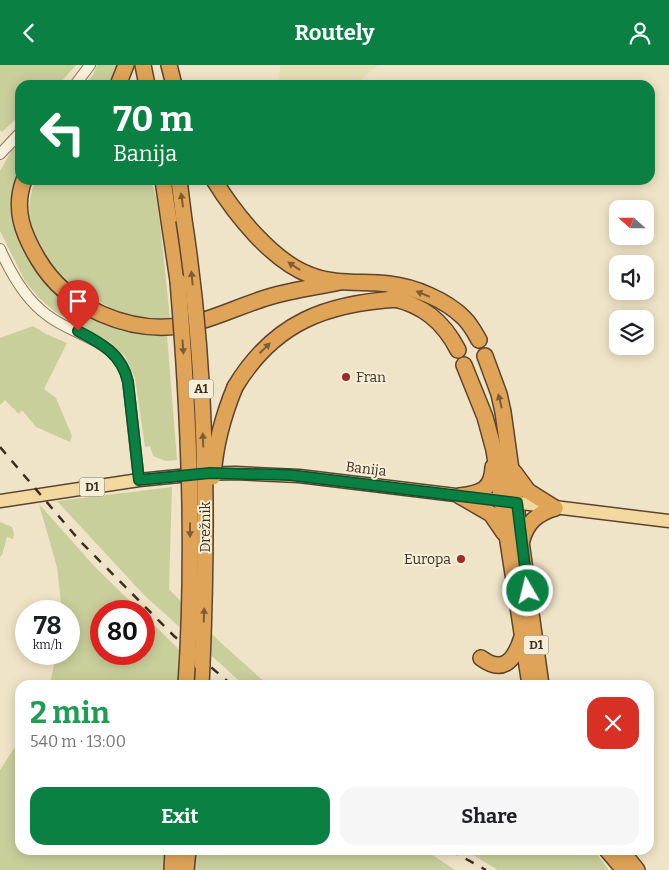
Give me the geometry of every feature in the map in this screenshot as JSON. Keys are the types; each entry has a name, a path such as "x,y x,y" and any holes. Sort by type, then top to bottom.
{"highway":[{"path":"120,80 126,65"},
{"path":"143,65 146,80"},
{"path":"159,65 162,80"},
{"path":"169,65 173,80"},
{"path":"23,185 19,216 21,226 40,264 56,283 73,297 103,315 140,325 167,327 184,325 214,317 267,298 340,282"},
{"path":"155,185 162,213 177,221"},
{"name":"A1","path":"165,185 177,221"},
{"name":"A1","path":"177,221 179,185"},
{"path":"217,185 236,212 257,235 276,254 296,268 322,279 340,282 390,284 419,291 437,299 464,318 479,340"},
{"name":"Drežnik","path":"177,221 192,281 205,477 205,559 201,680"},
{"name":"Drežnik","path":"177,221 178,281 190,472 189,619 186,680"},
{"path":"305,289 358,292 399,299 429,313 441,323 458,350"},
{"path":"205,559 212,541 213,480 221,423 235,387 257,356 283,332 300,321 343,306 399,299"},
{"path":"485,356 499,394 503,412 511,466 509,502"},
{"path":"464,365 485,417 509,502"},
{"path":"460,496 473,494 487,487 493,472 494,450"},
{"path":"511,466 528,491 555,508"},
{"path":"460,496 494,517 515,543 532,520 545,511 555,508"},
{"name":"D1","path":"509,502 540,680"},
{"name":"D1","path":"515,543 522,636 529,680"},
{"path":"481,658 491,664 505,663 513,658 522,636"},
{"path":"172,870 173,855"},
{"path":"186,870 188,855"},
{"path":"611,855 624,870"},
{"path":"625,855 637,870"}],"main road":[{"name":"Banija","path":"0,501 139,480 210,473 290,475 669,521"}],"street":[{"path":"80,80 90,65"},
{"path":"0,154 15,138"},
{"path":"0,249 14,277 38,307 52,319 106,347 119,361 128,382 139,480"}],"shaded area":[{"path":"280,65 378,65 360,80 279,80"}],"green space":[{"path":"0,65 76,65 62,80 15,80 15,120 2,132 0,130"},
{"path":"97,65 118,65 112,80 89,80"},
{"path":"15,146 15,185 17,185 12,209 15,228 31,264 43,280 73,306 107,325 137,332 167,335 177,460 166,461 153,456 150,446 145,447 135,378 125,356 110,342 55,312 38,297 25,281 0,231 0,171"},
{"path":"35,185 152,185 160,223 170,318 147,318 125,313 85,294 50,263 38,244 31,223 30,202"},
{"path":"33,326 67,343 44,389 56,398 72,436 70,442 36,427 22,410 19,414 5,400 0,405 0,338"},
{"path":"172,487 169,589 218,640 262,680 238,680 155,605 155,600 150,600 57,501"},
{"path":"39,504 95,567 129,600 90,600 90,665 155,665 155,626 210,680 51,680 54,665 80,665 80,600 61,600 57,567"},
{"path":"0,522 12,527 14,534 13,539 7,537 0,557"},
{"path":"15,747 15,855 432,855 455,870 0,870 0,770"},
{"path":"473,855 598,855 609,870 498,870"}],"railway":[{"path":"0,447 79,540 174,636 226,680"},
{"path":"459,855 486,870"}],"place":[{"name":"Fran","path":"346,377"},
{"name":"Europa","path":"461,559"}],"route":[{"path":"78,331 106,347 124,368 128,382 139,480 210,473 290,475 517,503 528,591"}]}
